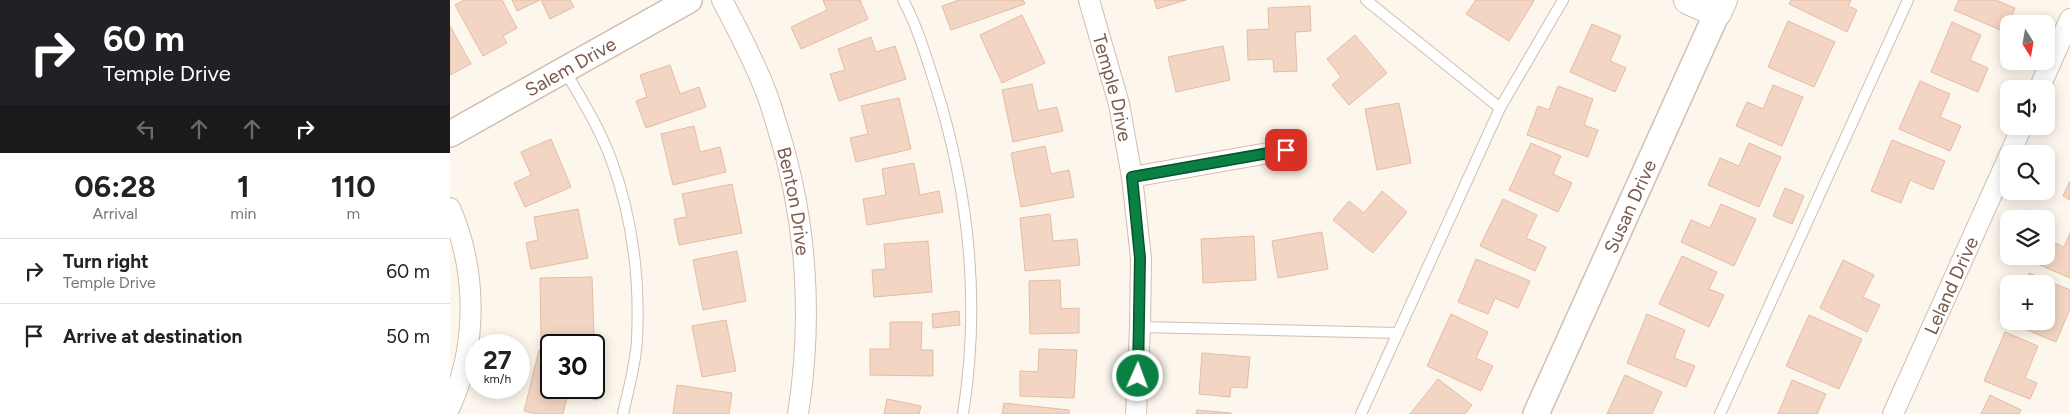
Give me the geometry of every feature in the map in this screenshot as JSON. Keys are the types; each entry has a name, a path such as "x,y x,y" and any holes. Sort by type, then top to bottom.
{"main road":[{"path":"1688,0 1720,6"}],"street":[{"name":"Salem Drive","path":"450,134 689,0"},
{"name":"Benton Drive","path":"722,0 767,93 787,158 802,235 806,303 804,374 798,414"},
{"name":"Temple Drive","path":"1089,0 1119,104 1132,177 1140,258 1140,326 1136,414"},
{"name":"Susan Drive","path":"1536,414 1720,6"},
{"path":"2043,80 2070,19"},
{"path":"1132,177 1286,150"},
{"name":"Leland Drive","path":"1893,414 2000,175"},
{"path":"450,208 457,224 468,269 471,312 468,351 459,386 450,407"}],"lane":[{"path":"903,0 916,24 949,126 964,204 972,281 968,383 963,414"},
{"path":"1366,0 1500,108"},
{"path":"1361,414 1500,108 1563,0"},
{"path":"1720,414 1908,0"},
{"path":"565,70 610,157 625,204 633,249 638,288 637,341 623,414"},
{"path":"1140,326 1398,333"}],"building":[{"path":"464,0 502,0 517,28 503,36 507,43 483,56 455,5"},
{"path":"512,0 540,0 517,11"},
{"path":"541,0 570,0 574,7 550,19"},
{"path":"823,0 860,0 868,19 801,49 791,27 827,10"},
{"path":"959,0 1023,0 1025,4 951,30 942,6"},
{"path":"1154,0 1186,0 1157,9"},
{"path":"1476,0 1534,1 1509,41 1466,14"},
{"path":"1791,0 1851,0 1848,6 1857,10 1847,32 1789,4"},
{"path":"1959,0 1996,0 2015,8 2012,15 2000,15 2000,30 1954,10"},
{"path":"1310,6 1311,31 1295,32 1297,71 1274,72 1273,59 1248,60 1247,30 1269,29 1268,8"},
{"path":"1022,15 1045,63 1002,83 980,35"},
{"path":"1788,21 1835,42 1814,87 1768,67"},
{"path":"1952,22 1981,35 1970,60 1988,68 1978,92 1931,72"},
{"path":"1592,24 1621,36 1610,61 1626,68 1615,92 1570,72"},
{"path":"450,26 471,64 450,75"},
{"path":"1355,35 1387,73 1349,105 1332,85 1341,77 1327,59"},
{"path":"871,37 876,52 895,46 906,79 839,101 830,74 845,70 838,49"},
{"path":"1223,46 1230,80 1176,92 1168,57"},
{"path":"670,65 680,94 699,87 706,107 646,128 636,101 647,97 640,75"},
{"path":"1920,81 1950,94 1940,117 1961,126 1950,151 1899,129"},
{"path":"1032,84 1038,111 1057,107 1063,131 1013,142 1002,90"},
{"path":"1773,85 1803,97 1782,146 1736,126 1747,102 1763,109"},
{"path":"1558,86 1593,99 1584,125 1598,130 1588,157 1527,135 1538,106 1549,110"},
{"path":"899,98 911,149 856,162 850,138 868,134 861,106"},
{"path":"1399,103 1411,163 1377,170 1365,109"},
{"path":"694,126 700,152 720,147 726,172 673,185 661,134"},
{"path":"551,139 571,187 525,207 514,183 531,175 521,152"},
{"path":"1892,140 1945,161 1933,190 1910,180 1901,203 1871,191"},
{"path":"1531,143 1561,156 1553,174 1572,183 1558,212 1509,190"},
{"path":"1749,143 1781,157 1759,207 1708,185 1720,158 1739,166"},
{"path":"1045,146 1051,174 1069,170 1074,197 1021,207 1011,153"},
{"path":"914,163 920,195 939,191 943,212 867,225 863,199 886,195 882,169"},
{"path":"2070,181 2070,200 2063,196"},
{"path":"732,184 742,233 679,245 674,219 687,217 682,194"},
{"path":"1785,188 1804,196 1792,224 1773,216"},
{"path":"1382,191 1407,212 1373,253 1333,220 1349,201 1364,213"},
{"path":"1503,199 1537,215 1526,238 1546,247 1535,271 1480,246"},
{"path":"1721,204 1756,219 1734,266 1681,242 1691,220 1710,228"},
{"path":"578,209 588,258 531,269 526,243 538,240 534,217"},
{"path":"1050,214 1053,241 1077,239 1080,265 1025,271 1020,218"},
{"path":"1322,232 1328,269 1278,278 1272,241"},
{"path":"2070,233 2070,278 2040,265 2055,265 2055,243 2064,247"},
{"path":"1254,236 1256,280 1203,283 1201,239"},
{"path":"928,241 932,292 874,297 872,270 886,269 884,244"},
{"path":"737,251 746,301 703,310 693,260"},
{"path":"1682,256 1717,272 1709,289 1724,295 1709,327 1659,304"},
{"path":"1476,259 1530,281 1518,308 1495,298 1488,314 1458,302"},
{"path":"1843,260 1874,275 1863,297 1880,305 1867,332 1820,308"},
{"path":"592,277 594,334 541,334 540,278"},
{"path":"1060,280 1061,309 1079,308 1079,333 1030,334 1029,281"},
{"path":"2055,284 2070,290 2070,309 2056,342 2027,330 2055,330"},
{"path":"959,311 960,325 933,328 932,314"},
{"path":"1451,314 1488,332 1476,358 1493,366 1481,391 1427,366"},
{"path":"1647,314 1685,330 1674,358 1695,366 1686,387 1627,363"},
{"path":"1809,315 1862,339 1839,389 1786,366"},
{"path":"726,320 736,371 702,377 692,326"},
{"path":"890,322 922,322 921,350 933,350 933,376 870,375 870,349 890,349"},
{"path":"2005,332 2038,346 2025,378 2037,383 2030,399 1984,381"},
{"path":"1039,349 1077,350 1074,398 1020,396 1020,371 1038,372"},
{"path":"540,350 540,399 567,399 563,414 537,414 524,411 527,399 530,399 530,387"},
{"path":"1202,353 1250,357 1247,388 1231,387 1230,397 1199,394"},
{"path":"1625,375 1662,392 1652,414 1607,414"},
{"path":"1438,379 1472,405 1465,414 1410,414"},
{"path":"1792,380 1826,394 1817,414 1778,414"},
{"path":"677,385 732,393 729,414 673,414"},
{"path":"1990,395 2021,410 2019,414 1981,414"},
{"path":"887,399 921,406 919,414 884,414"},
{"path":"1004,403 1069,410 1069,414 1002,414"},
{"path":"1197,410 1231,413 1231,414 1196,414"}],"route":[{"path":"1138,376 1140,258 1132,177 1286,150"}]}
